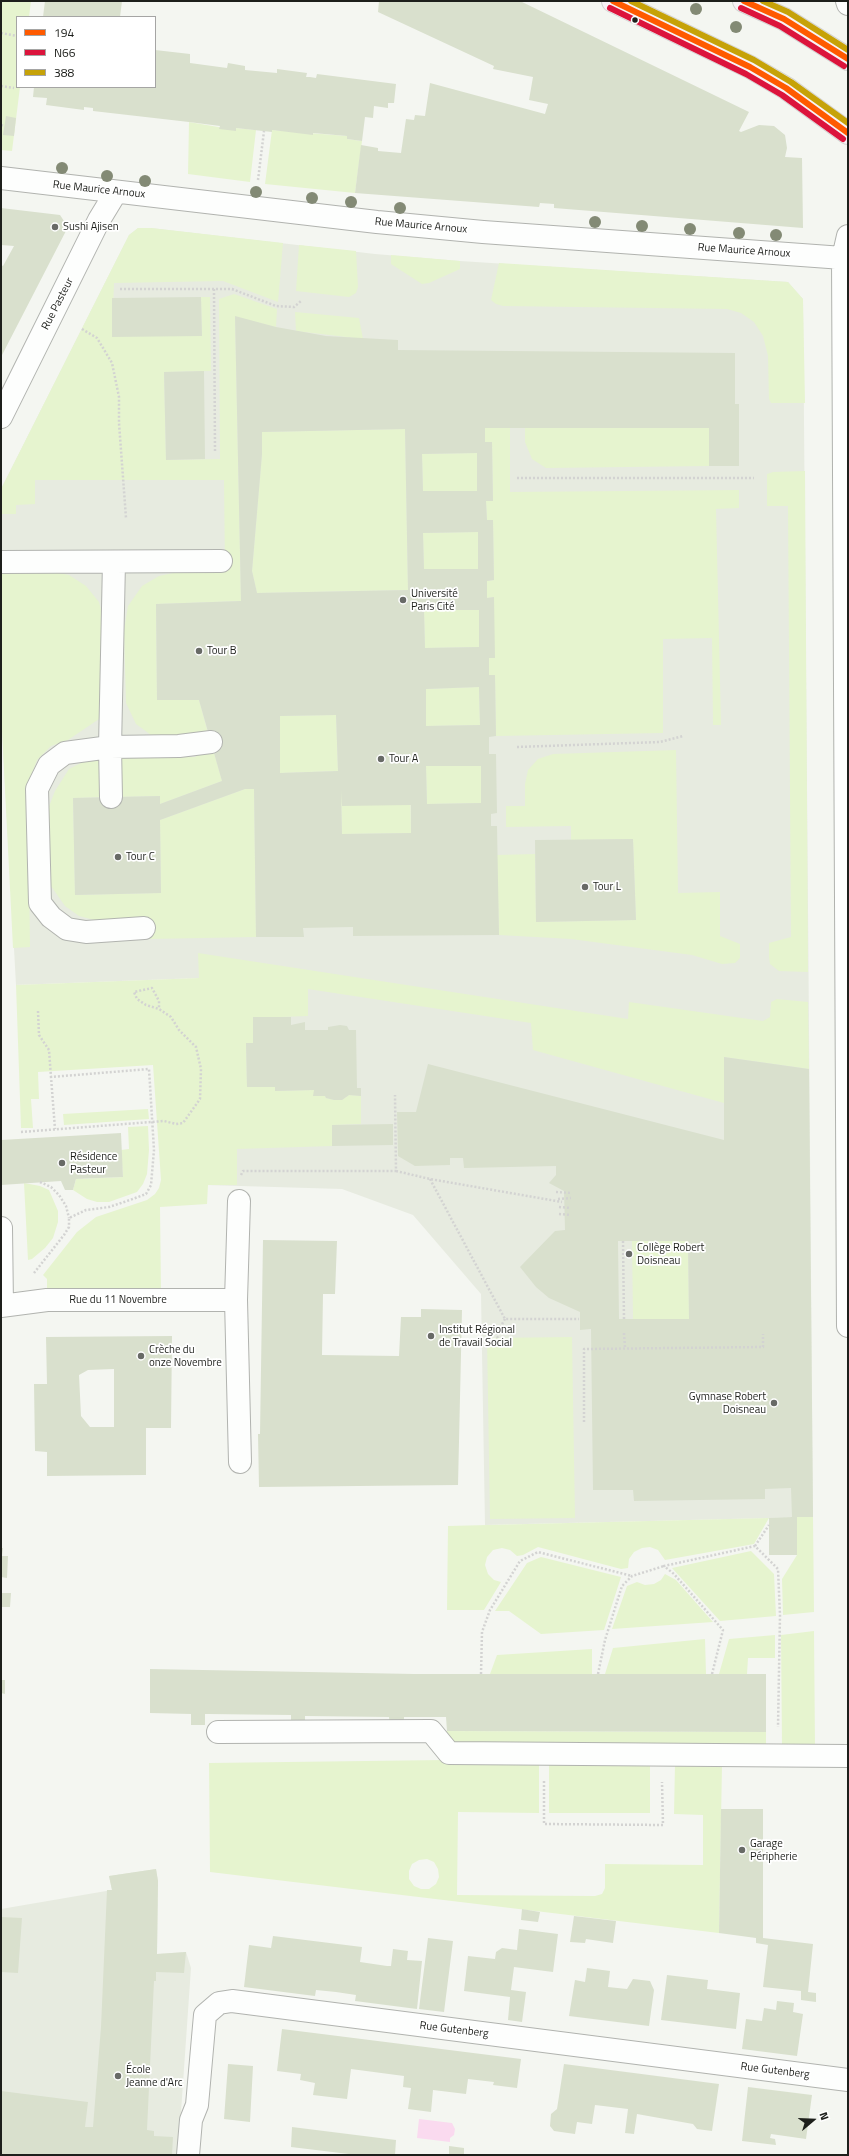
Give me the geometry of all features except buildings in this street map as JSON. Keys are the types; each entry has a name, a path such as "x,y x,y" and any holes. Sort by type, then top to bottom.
{"main road":[{"path":"613,1 750,67 786,88 848,133"},
{"path":"744,1 784,19 848,59"}],"street":[{"name":"Rue Maurice Arnoux","path":"1,178 377,222 483,232 843,258"},
{"name":"Rue Pasteur","path":"1,417 99,220 116,192"},
{"path":"848,236 843,258 848,1326"},
{"path":"1,562 220,561"},
{"path":"111,797 110,747 114,562"},
{"path":"144,928 86,932 67,929 51,917 40,903 37,789 49,765 65,753 110,747 179,746 211,742"},
{"path":"238,1201 236,1300 240,1462"},
{"path":"1,1228 2,1306"},
{"name":"Rue du 11 Novembre","path":"2,1306 47,1300 236,1300"},
{"path":"218,1732 431,1731 449,1753 848,1756"},
{"name":"Rue Gutenberg","path":"188,2155 190,2120 197,2105 206,2015 219,2003 232,2001 848,2080"}],"path":[{"path":"1,33 16,36"},
{"path":"1,86 14,88"},
{"path":"258,183 264,131"},
{"path":"120,289 232,289 276,306 294,307 301,301"},
{"path":"214,289 215,452"},
{"path":"82,329 97,338 112,363 120,397 119,423 126,518"},
{"path":"517,478 754,478"},
{"path":"517,747 660,742 682,736"},
{"path":"21,1132 152,1122 183,1123 200,1099 201,1069 196,1047 179,1030 171,1017 159,1009 146,1005 137,999 134,992 152,988 157,996 159,1009"},
{"path":"38,1011 39,1035 49,1050 55,1129"},
{"path":"51,1077 148,1069 154,1171 151,1185 146,1194 109,1207 86,1210 69,1218"},
{"path":"395,1095 396,1171"},
{"path":"240,1178 242,1171 396,1171 430,1179 562,1202"},
{"path":"430,1179 505,1319"},
{"path":"34,1273 69,1227 69,1218 66,1206 59,1195 51,1187 40,1182"},
{"path":"556,1192 572,1193"},
{"path":"558,1199 571,1198"},
{"path":"559,1207 571,1208"},
{"path":"559,1214 571,1215"},
{"path":"623,1241 624,1319"},
{"path":"505,1319 580,1319"},
{"path":"498,1338 496,1335 505,1319"},
{"path":"624,1333 625,1348"},
{"path":"584,1422 584,1348 763,1347 763,1334"},
{"path":"598,1674 605,1640 622,1586 632,1576 664,1566 755,1546 769,1525"},
{"path":"755,1546 778,1569 780,1615 778,1625 778,1755"},
{"path":"481,1674 482,1632 490,1610 520,1561 538,1552 632,1576"},
{"path":"664,1566 674,1574 723,1630 712,1674"},
{"path":"544,1754 544,1824 647,1825 663,1825 662,1755"}],"shaded area":[{"name":"Université Paris Cité","path":"138,228 151,228 375,254 460,261 788,282 803,299 813,1517 485,1525 481,1294 413,1215 342,1189 207,1185 200,978 16,985 1,710 1,489 129,235"},
{"path":"156,1869 158,1881 157,1954 186,1952 191,1968 178,2155 1,2155 1,1909 112,1890 109,1876"},
{"path":"419,2119 452,2123 455,2129 454,2135 450,2138 450,2142 417,2138"}],"green space":[{"path":"1,1 31,1 29,16 16,16 16,88 20,88 12,151 1,150"},
{"path":"189,122 236,130 236,128 256,130 250,182 188,174"},
{"path":"272,130 347,136 347,139 362,141 355,193 265,184"},
{"path":"138,228 151,228 283,243 278,302 223,281 114,283 112,336 202,336 201,297 210,297 211,371 164,372 166,460 220,459 219,299 234,294 277,309 276,327 235,317 241,601 156,604 157,700 199,700 208,733 167,739 151,735 136,724 126,703 124,630 128,606 142,586 159,576 178,572 225,571 224,480 35,480 35,504 16,505 16,514 1,514 1,489 129,235"},
{"path":"299,245 356,251 358,287 356,293 349,297 296,291"},
{"path":"391,255 460,261 460,269 429,283 422,284 391,264"},
{"path":"499,263 788,282 803,299 805,403 771,403 769,399 768,356 763,336 754,322 741,313 727,309 503,306 496,304 491,300"},
{"path":"295,312 359,318 363,339 296,331"},
{"path":"485,428 510,428 510,492 739,490 739,508 716,509 721,725 713,725 712,638 663,639 663,733 496,736 495,676 489,675 489,658 494,658 494,597 487,598 487,581 494,580 493,520 487,520 486,501 493,501 492,442 485,442"},
{"path":"525,428 709,428 709,466 546,468 532,459 525,442"},
{"path":"405,429 408,590 257,593 252,571 262,454 262,432"},
{"path":"477,453 477,491 423,491 422,454"},
{"path":"805,471 808,972 779,971 770,964 769,957 769,943 791,937 788,506 767,506 767,474 773,472"},
{"path":"478,532 478,569 424,569 423,533"},
{"path":"49,571 69,575 86,586 99,602 105,625 105,699 99,719 68,740 51,746 37,760 30,779 28,802 30,947 13,948 1,710 1,572"},
{"path":"424,610 479,610 479,647 425,648"},
{"path":"479,687 480,725 426,726 426,689"},
{"path":"336,715 338,771 280,773 280,716"},
{"path":"196,749 213,749 222,781 160,804 160,796 117,797 116,758 196,757"},
{"path":"676,750 678,893 720,892 720,936 740,944 740,958 735,963 722,964 692,955 571,939 499,935 497,855 535,854 536,922 636,920 633,839 571,840 571,826 506,827 506,806 525,806 525,784 528,770 538,759 553,754"},
{"path":"105,758 107,797 73,798 75,895 161,893 160,820 245,789 254,789 256,937 148,939 147,919 98,921 79,916 65,906 51,886 48,809 55,791 69,769 85,761"},
{"path":"426,766 481,766 481,803 427,804"},
{"path":"410,789 411,833 342,834 341,791"},
{"path":"198,953 628,1019 629,1002 763,1021 770,1017 771,1002 777,999 808,1002 809,1069 724,1057 724,1103 533,1050 531,1023 308,989 308,1016 253,1018 253,1043 246,1043 247,1087 275,1087 275,1091 314,1090 314,1096 325,1096 326,1098 334,1100 342,1100 349,1095 361,1096 361,1124 332,1125 332,1146 237,1149 237,1185 208,1185 207,1204 160,1207 161,1292 47,1294 47,1279 43,1275 77,1232 96,1217 147,1200 155,1194 159,1188 161,1180 153,1065 38,1072 39,1099 31,1099 33,1128 21,1128 16,985 199,978"},
{"path":"148,1109 149,1119 64,1125 63,1114"},
{"path":"148,1126 149,1150 147,1174 143,1184 137,1192 109,1202 97,1202 87,1199 73,1190 76,1179 123,1177 121,1150 129,1149 128,1127"},
{"path":"24,1183 40,1186 49,1190 58,1211 58,1222 53,1238 45,1248 32,1259 28,1260"},
{"path":"632,1241 688,1241 689,1319 633,1319"},
{"path":"572,1337 575,1518 490,1519 487,1338"},
{"path":"797,1517 813,1517 814,1612 783,1615 782,1579 797,1555"},
{"path":"769,1518 754,1544 665,1560 658,1550 650,1547 642,1548 634,1552 629,1559 628,1568 621,1569 538,1547 523,1555 517,1556 510,1550 502,1548 493,1550 487,1557 485,1565 488,1574 494,1580 501,1582 484,1610 447,1610 448,1526"},
{"path":"751,1551 774,1574 776,1616 720,1621 672,1568"},
{"path":"541,1557 621,1577 604,1630 541,1634 509,1611 495,1611 527,1563"},
{"path":"665,1574 676,1580 713,1622 612,1629 627,1586 637,1582 645,1585 654,1584 661,1580"},
{"path":"814,1631 815,1747 782,1747 781,1635"},
{"path":"775,1635 775,1658 748,1658 747,1674 719,1674 729,1639"},
{"path":"705,1639 706,1674 605,1674 613,1648"},
{"path":"592,1649 592,1674 490,1674 497,1655"},
{"path":"443,1731 766,1732 766,1749 444,1747"},
{"path":"444,1760 539,1762 539,1813 458,1812 457,1895 595,1896 602,1894 605,1888 605,1864 703,1865 703,1815 674,1814 675,1764 722,1765 719,1933 210,1872 209,1763","holes":["427,1859 434,1862 438,1869 439,1877 436,1884 429,1889 421,1889 414,1886 409,1879 409,1871 412,1864 419,1860"]},
{"path":"549,1762 650,1764 650,1813 549,1813"}],"transit line":[{"name":"194","path":"613,1 750,67 786,88 848,133"},
{"name":"388","path":"631,1 754,60 791,82 848,123"},
{"name":"194","path":"744,1 784,19 848,59"},
{"name":"388","path":"763,1 788,12 848,50"},
{"name":"N66","path":"610,8 746,74 782,95 843,139"},
{"name":"N66","path":"741,8 780,26 844,66"}],"place":[{"name":"Sushi Ajisen","path":"55,227"},
{"name":"Université Paris Cité","path":"403,600"},
{"name":"Tour B","path":"199,651"},
{"name":"Tour A","path":"381,759"},
{"name":"Tour C","path":"118,857"},
{"name":"Tour L","path":"585,887"},
{"name":"Résidence Pasteur","path":"62,1163"},
{"name":"Collège Robert Doisneau","path":"629,1254"},
{"name":"Institut Régional de Travail Social","path":"431,1336"},
{"name":"Crèche du onze Novembre","path":"141,1356"},
{"name":"Gymnase Robert Doisneau","path":"774,1403"},
{"name":"Garage Péripherie","path":"742,1850"},
{"name":"École Jeanne d'Arc","path":"118,2076"}]}
